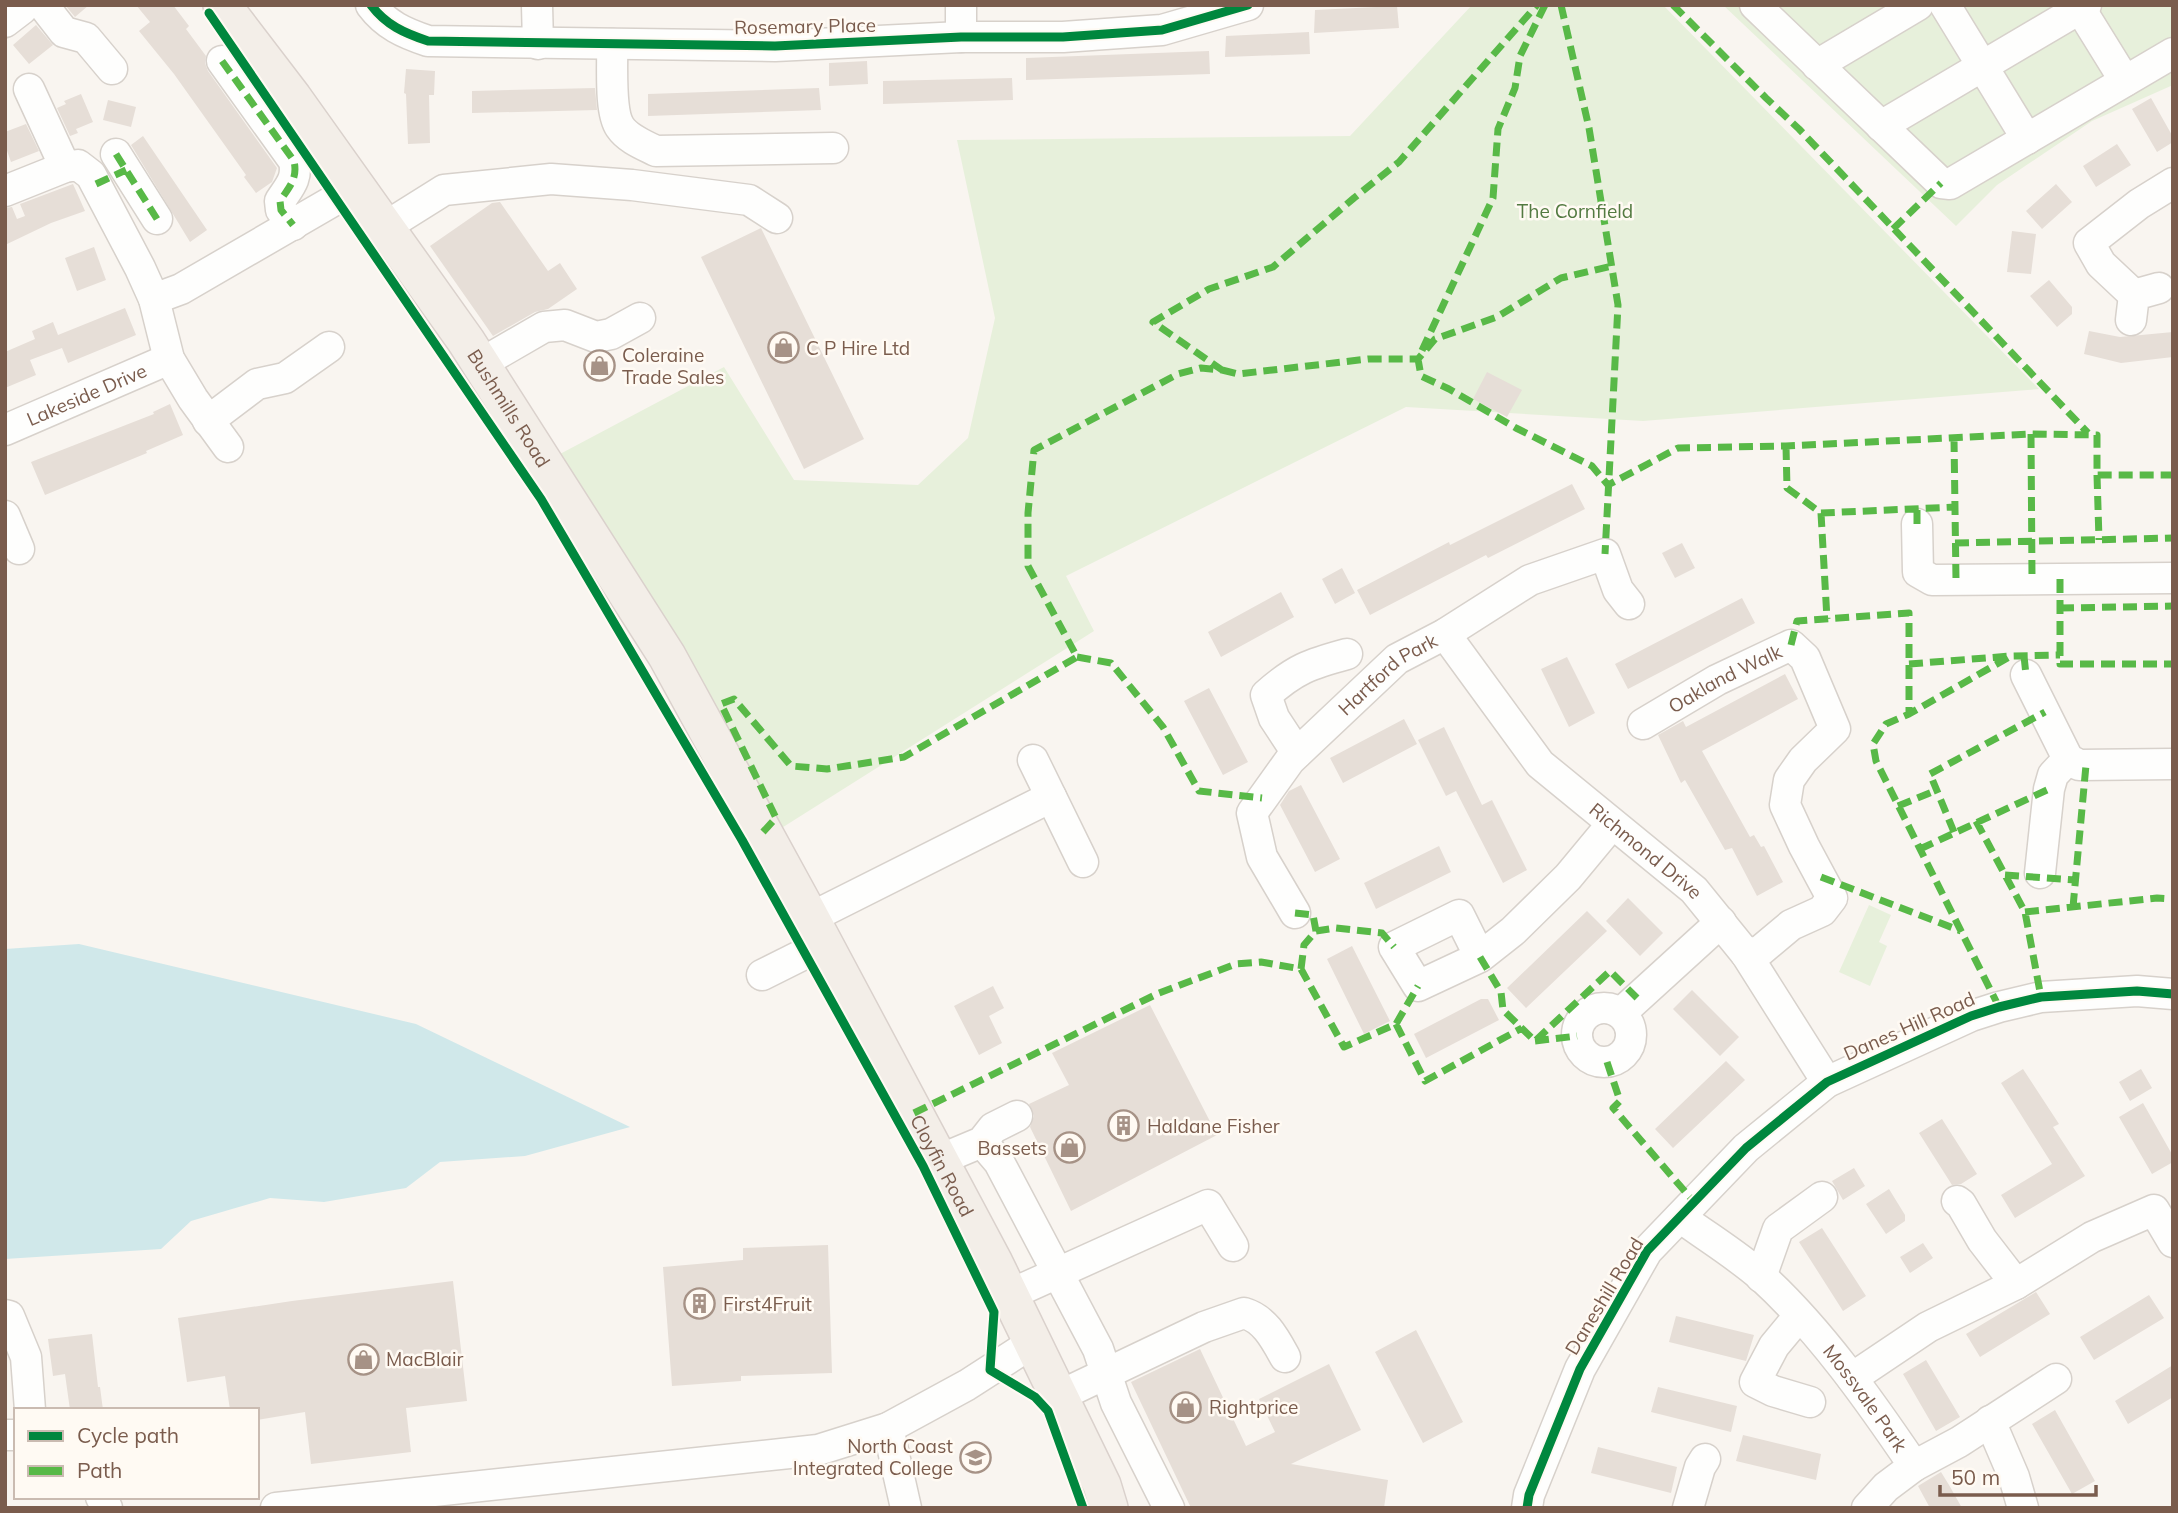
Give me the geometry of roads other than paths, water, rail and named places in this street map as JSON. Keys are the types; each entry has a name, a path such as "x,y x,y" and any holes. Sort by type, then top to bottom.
{"main road":[{"name":"Bushmills Road","path":"222,5 357,187 480,365 667,656 763,832"},
{"name":"Cloyfin Road","path":"763,832 1009,1295 1102,1485 1109,1508"}],"street":[{"path":"5,22 22,9 19,5"},
{"path":"43,5 64,32 86,38 112,69"},
{"name":"Rosemary Place","path":"371,5 379,16 400,32 428,41 775,46 961,37 1063,37 1162,30 1248,5"},
{"path":"537,5 538,44"},
{"path":"961,5 961,37"},
{"path":"1755,5 1941,183 1950,184 2173,53"},
{"path":"1945,5 2027,139"},
{"path":"1881,126 2082,6 2125,81"},
{"path":"1817,65 1910,7"},
{"path":"612,44 615,111 619,126 636,142 656,151 833,148"},
{"path":"222,61 294,161 297,172 294,182 280,201 281,211 293,225"},
{"path":"26,86 65,167"},
{"path":"5,191 65,167 78,165 91,175 96,184 121,162 158,219"},
{"path":"385,227 444,190 551,179 632,185 749,200 777,218"},
{"path":"2141,301 2101,264 2079,252 2139,204 2173,183"},
{"name":"Lakeside Drive","path":"96,184 154,299 169,359 208,421 228,447"},
{"path":"154,299 181,289 357,187"},
{"path":"480,365 544,327 565,325 596,337 611,334 640,318"},
{"path":"208,421 257,384 285,378 329,347"},
{"name":"Lakeside Drive","path":"5,430 169,359"},
{"path":"5,516 19,549"},
{"path":"1917,524 1918,572 1932,580 2173,578"},
{"name":"Hartford Park","path":"1295,913 1262,857 1252,813 1297,753 1397,659 1445,634 1530,580 1605,554 1618,590 1629,604"},
{"name":"Richmond Drive","path":"1445,634 1540,764 1695,890 1746,954 1827,1082"},
{"name":"Oakland Walk","path":"1643,724 1717,680 1791,646 1805,658 1835,729 1803,760 1790,780 1785,805 1832,898 1822,911 1791,925 1759,951 1746,954"},
{"path":"1297,753 1274,718 1266,695 1289,675 1312,663 1347,654"},
{"path":"2026,675 2068,759 2079,765 2173,764"},
{"path":"2040,873 2049,789 2053,775 2068,759"},
{"path":"1033,760 1083,862"},
{"path":"762,975 817,931 1051,797"},
{"path":"1480,957 1513,931 1568,877 1612,824"},
{"path":"1621,1013 1721,922"},
{"name":"Danes Hill Road","path":"1827,1082 1971,1016 2020,1002 2041,997 2137,991 2173,994"},
{"name":"Daneshill Road","path":"1527,1508 1580,1369 1647,1251 1746,1148 1827,1082"},
{"path":"939,1160 982,1142 993,1128 1017,1116"},
{"path":"982,1142 999,1162 1098,1349 1116,1403 1169,1508"},
{"path":"1761,1277 1779,1229 1822,1197"},
{"path":"1957,1201 1961,1203 1982,1240 2015,1284"},
{"path":"1009,1295 1208,1205 1233,1246"},
{"path":"1852,1378 1928,1326 2015,1284 2092,1237 2154,1210 2173,1242"},
{"name":"Mossvale Park","path":"1679,1217 1761,1277 1799,1317 1852,1378 1914,1466 1886,1487 1867,1508"},
{"path":"1059,1396 1204,1327 1244,1313 1252,1315 1266,1327 1285,1357"},
{"path":"5,1315 9,1316 26,1357 30,1408"},
{"path":"1799,1317 1774,1346 1755,1382 1773,1391 1810,1402"},
{"path":"276,1508 818,1450 888,1427 967,1385 1032,1343"},
{"path":"1914,1466 1959,1442 2056,1380"},
{"path":"1990,1421 2014,1476 2023,1508"},
{"path":"888,1427 906,1508"},
{"path":"1688,1508 1700,1467 1705,1459"}],"water":[{"path":"79,944 416,1024 630,1127 525,1156 440,1162 406,1188 324,1202 270,1198 191,1221 161,1249 5,1259 5,949"}],"place":[{"name":"C P Hire Ltd","path":"783,348"},
{"name":"Coleraine Trade Sales","path":"599,366"},
{"name":"Haldane Fisher","path":"1124,1126"},
{"name":"Bassets","path":"1070,1148"},
{"name":"First4Fruit","path":"700,1304"},
{"name":"MacBlair","path":"363,1359"},
{"name":"Rightprice","path":"1186,1407"},
{"name":"North Coast Integrated College","path":"976,1457"}],"park label":[{"name":"The Cornfield","path":"1575,211"}]}
